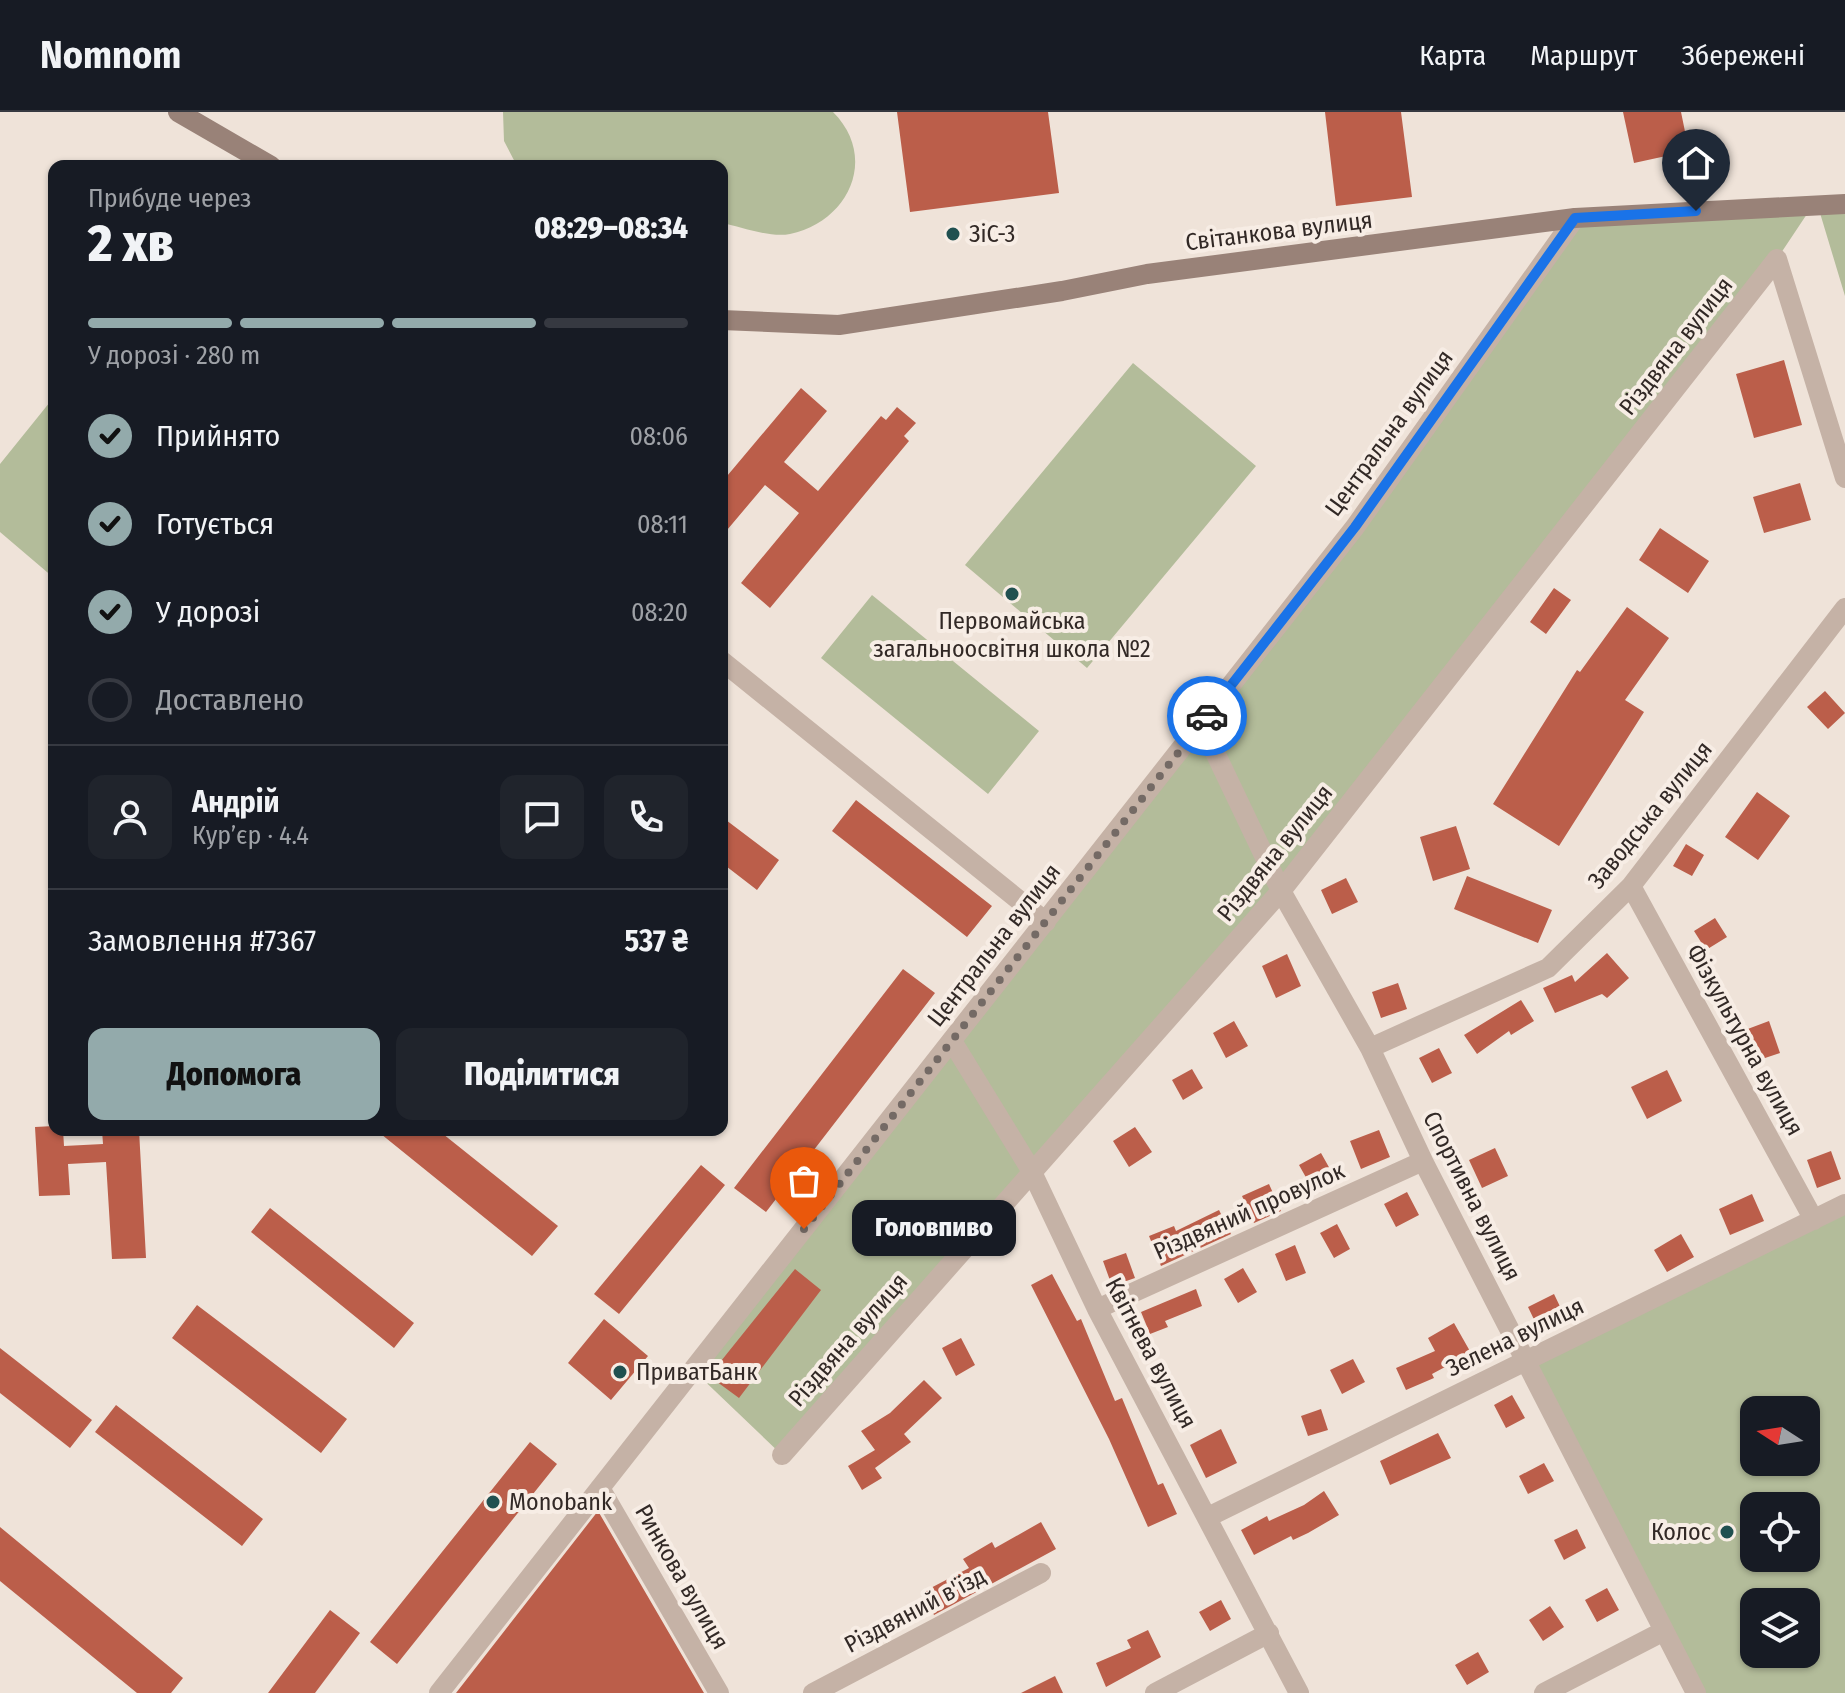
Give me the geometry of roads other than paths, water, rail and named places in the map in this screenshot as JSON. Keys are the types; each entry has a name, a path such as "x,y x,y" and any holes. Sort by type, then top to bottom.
{"street":[{"path":"178,112 261,160"},
{"name":"Світанкова вулиця","path":"728,320 839,325 1062,291 1147,274 1575,218 1845,204"},
{"name":"Центральна вулиця","path":"439,1693 1355,527 1575,218"},
{"name":"Різдвяна вулиця","path":"782,1455 1281,891 1777,259 1845,478"},
{"name":"Заводська вулиця","path":"1370,1048 1548,968 1631,886 1845,608"},
{"path":"728,666 1046,922"},
{"name":"Спортивна вулиця","path":"1201,723 1281,891 1370,1048 1423,1161 1696,1693"},
{"name":"Фізкультурна вулиця","path":"1631,886 1814,1220"},
{"name":"Квітнева вулиця","path":"952,1041 1031,1170 1097,1309 1299,1693"},
{"name":"Різдвяний провулок","path":"1097,1309 1423,1161"},
{"name":"Зелена вулиця","path":"1208,1517 1845,1204"},
{"name":"Ринкова вулиця","path":"600,1488 719,1693"},
{"name":"Різдвяний в'їзд","path":"813,1693 1041,1573"},
{"path":"1544,1693 1662,1632"},
{"path":"1155,1693 1269,1633"}],"place":[{"name":"ЗіС-3","path":"953,234"},
{"name":"Первомайська загальноосвітня школа №2","path":"1012,594"},
{"name":"Головпиво","path":"804,1229"},
{"name":"ПриватБанк","path":"620,1372"},
{"name":"Monobank","path":"493,1502"},
{"name":"Колос","path":"1727,1532"}]}
